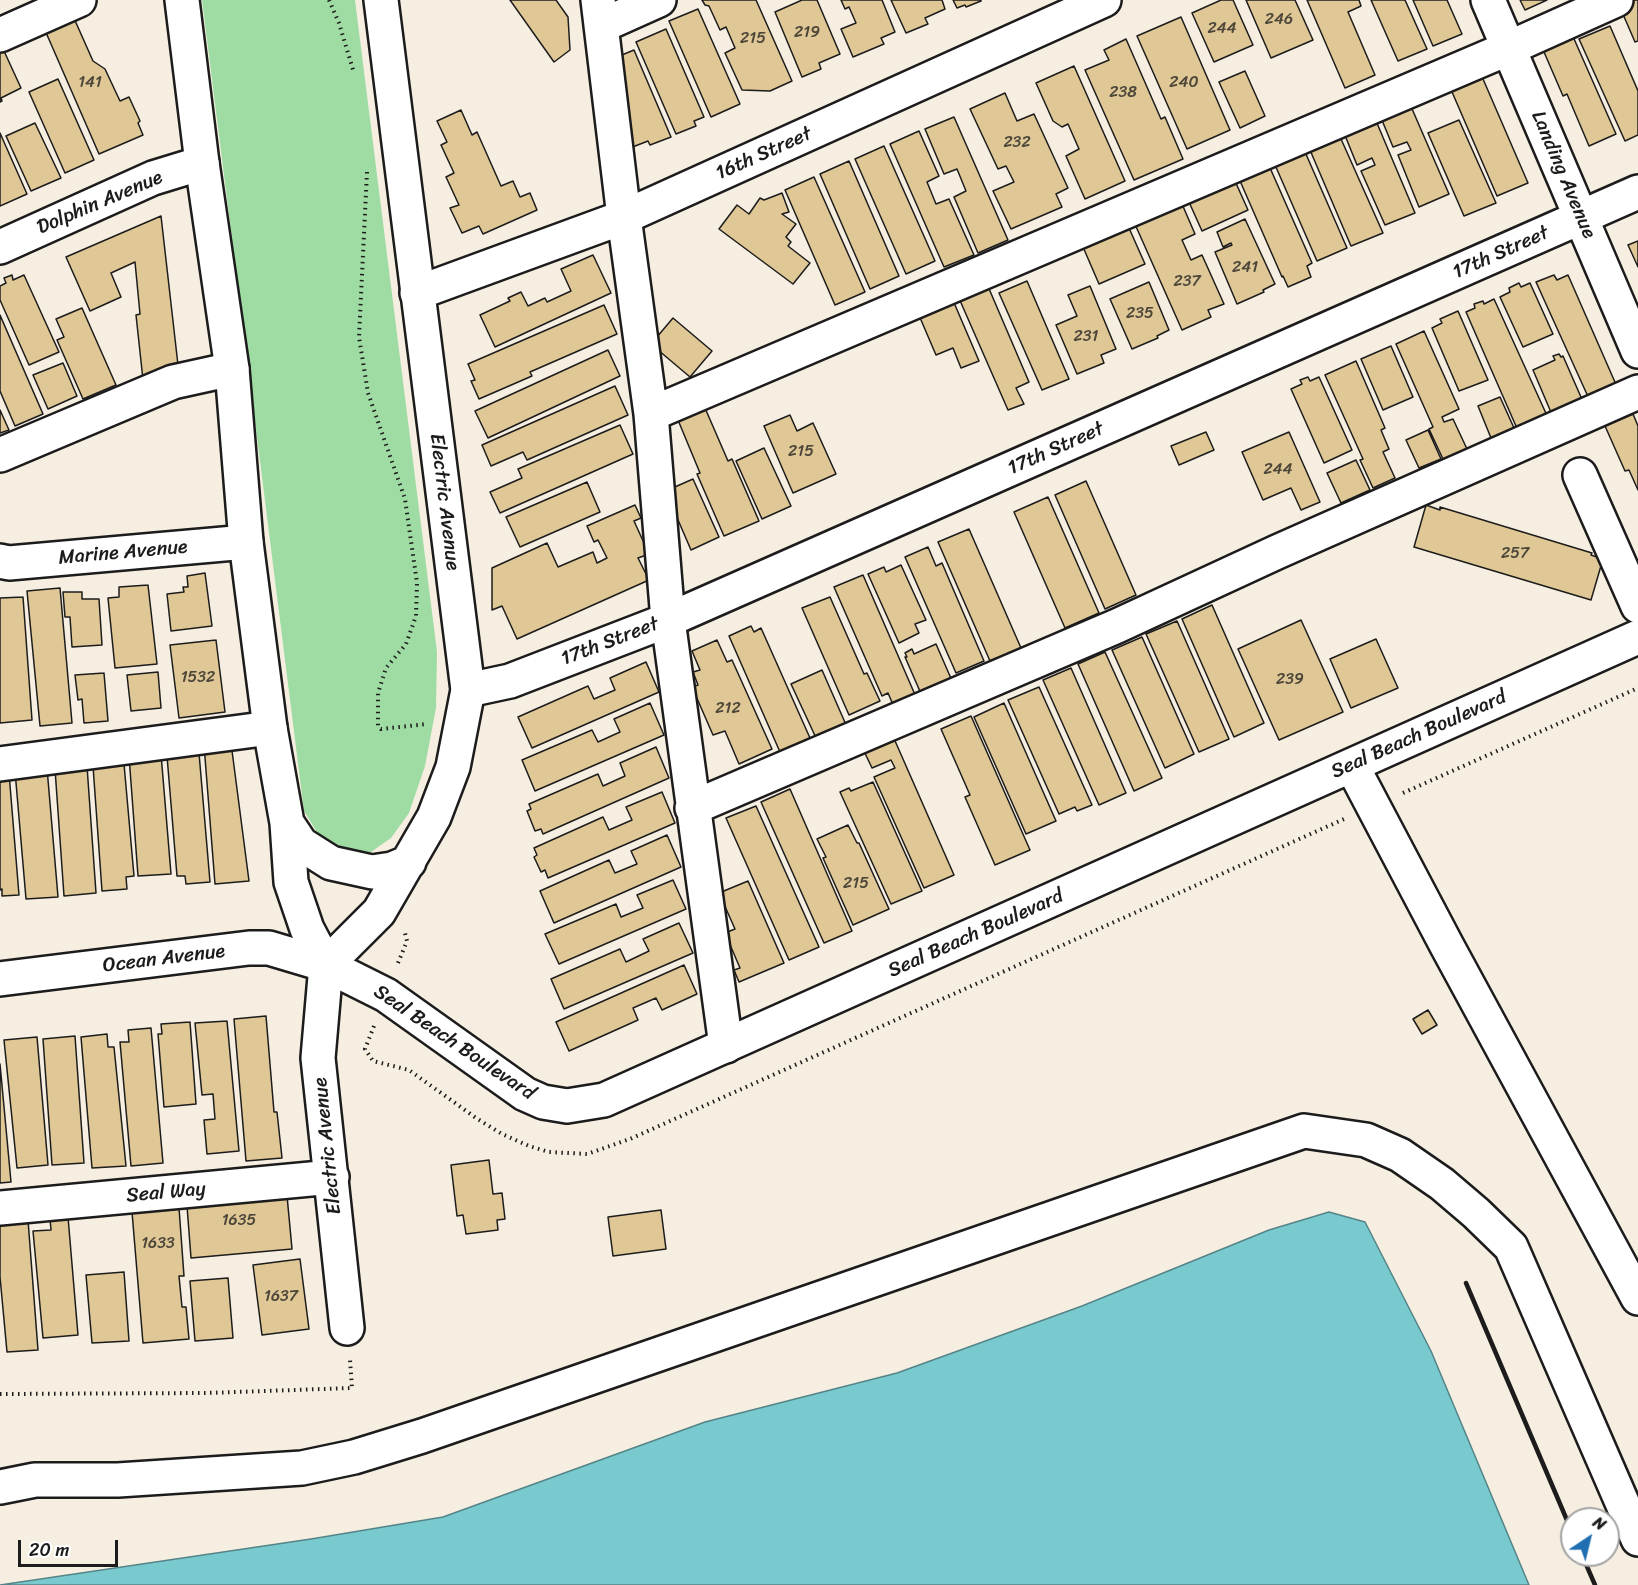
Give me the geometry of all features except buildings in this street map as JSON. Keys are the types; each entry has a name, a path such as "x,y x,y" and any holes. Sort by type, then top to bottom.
{"street":[{"path":"0,35 80,0"},
{"path":"182,0 202,163 232,369 246,542 270,728 287,823 291,882 307,929 326,965"},
{"name":"Electric Avenue","path":"347,1328 318,1058 326,965 379,912 434,817 453,767 465,705 381,0"},
{"path":"659,0 599,13 651,414 668,620 726,1046"},
{"name":"16th Street","path":"417,293 624,217 1104,0"},
{"name":"Landing Avenue","path":"1488,0 1638,351"},
{"path":"651,414 1509,48 1616,0"},
{"name":"Dolphin Avenue","path":"0,247 153,178 202,163"},
{"name":"17th Street","path":"465,705 510,681 668,620 1638,192"},
{"path":"0,455 173,382 232,369"},
{"path":"692,808 1118,626 1277,552 1638,392"},
{"path":"1580,475 1638,606"},
{"name":"Marine Avenue","path":"0,561 9,563 246,542"},
{"name":"Seal Beach Boulevard","path":"326,965 386,995 525,1094 567,1106 604,1100 1638,637"},
{"path":"0,764 270,728"},
{"path":"1352,766 1638,1298"},
{"path":"287,823 301,844 331,863 372,872 392,869 409,862"},
{"name":"Ocean Avenue","path":"0,979 249,948 269,948 326,965"},
{"path":"0,1486 35,1480 118,1480 302,1468 354,1457 422,1436 1304,1131 1366,1140 1400,1155 1476,1213 1511,1247 1627,1492 1638,1539"},
{"name":"Seal Way","path":"0,1208 332,1177"}],"path":[{"path":"329,0 339,23 357,82"},
{"path":"367,167 358,337 368,393 405,499 417,583 416,616 406,644 386,668 378,693 378,726 381,729 465,705"},
{"path":"365,1049 373,1061 409,1070"},
{"path":"0,1394 206,1393 352,1388 347,1328"}],"green space":[{"path":"202,0 355,0 437,652 436,708 425,766 409,813 391,838 371,852 343,851 320,837 304,811"}],"water":[{"path":"1329,1212 1365,1222 1431,1351 1529,1585 0,1585 443,1517 705,1422 897,1373 1082,1306 1269,1230"}],"railway":[{"path":"1466,1283 1561,1507"},
{"path":"1587,1567 1595,1585"}]}
